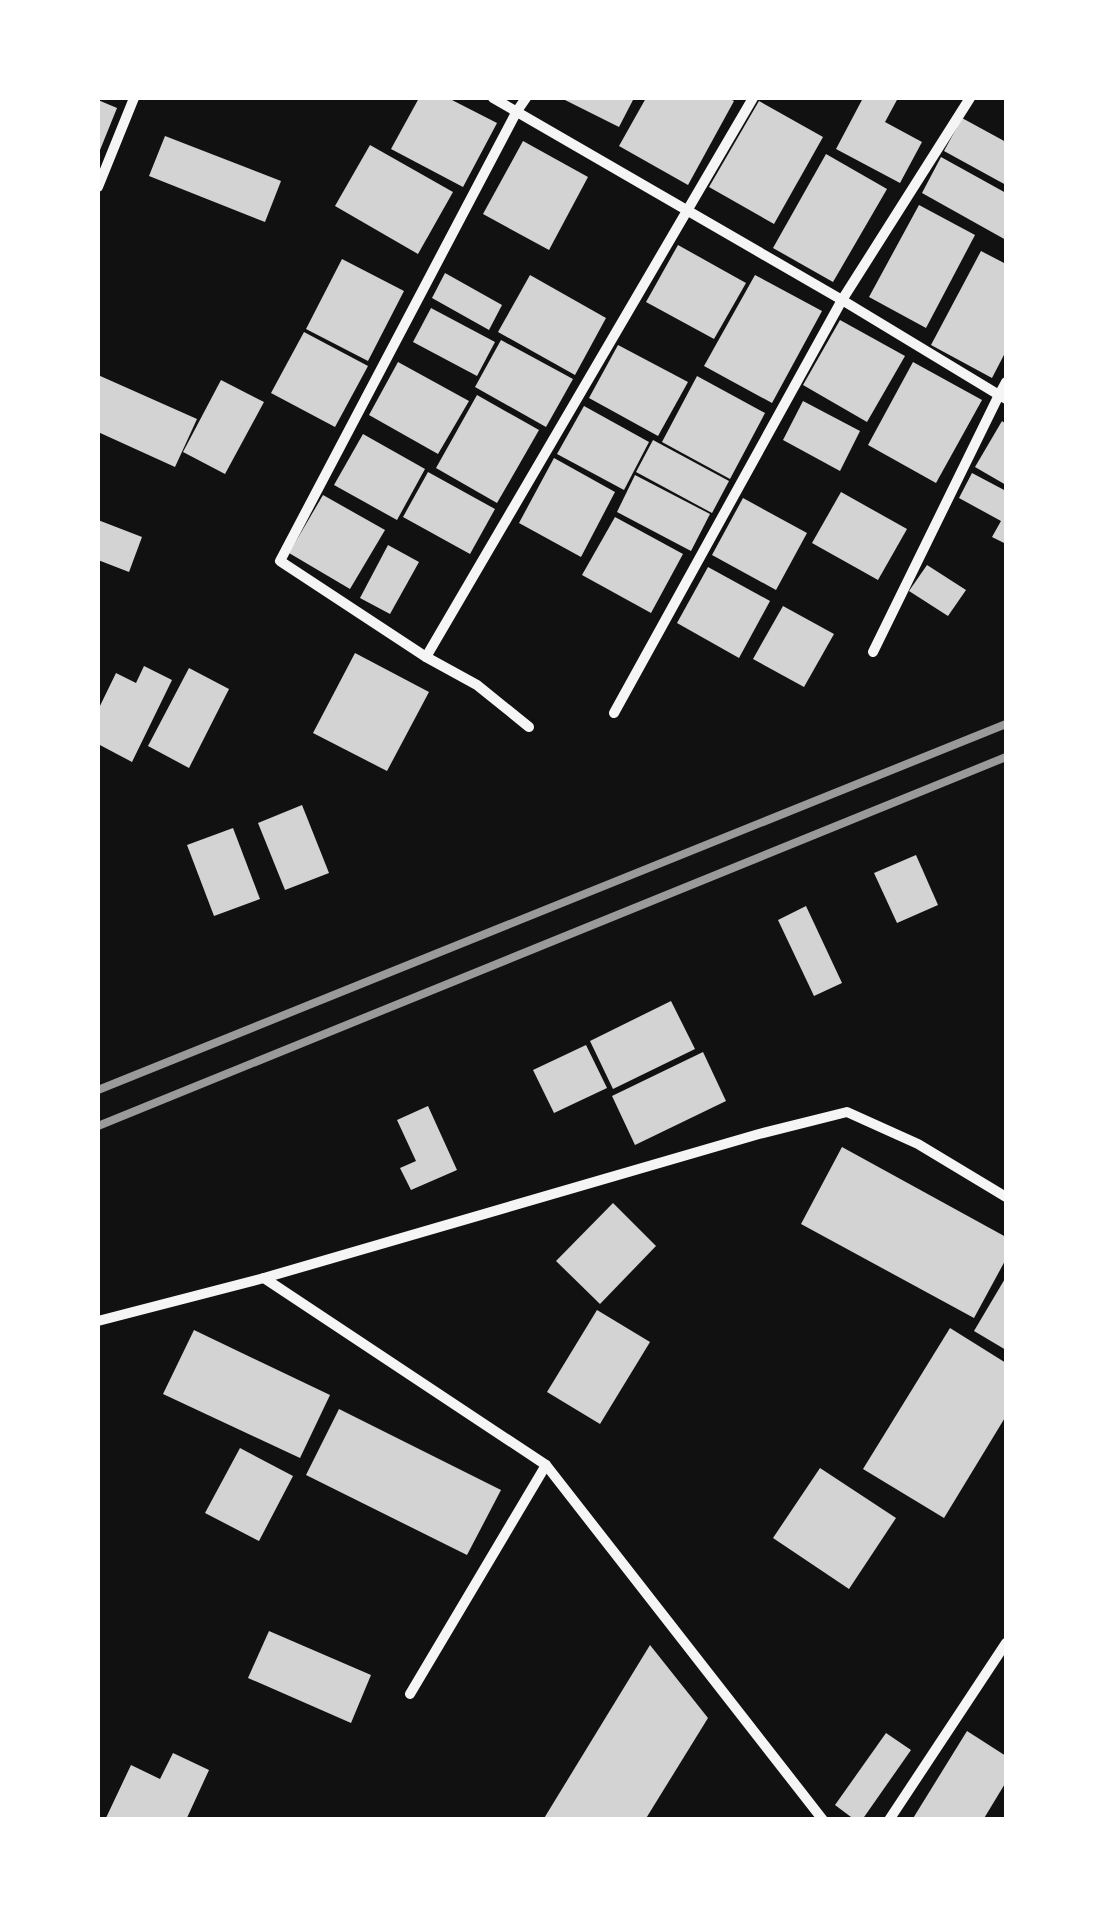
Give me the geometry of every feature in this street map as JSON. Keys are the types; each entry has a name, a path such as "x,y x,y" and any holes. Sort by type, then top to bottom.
{"street":[{"path":"98,187 134,98"},
{"path":"493,98 1003,397"},
{"path":"526,98 280,560 426,657 477,686 529,727"},
{"path":"426,657 753,98"},
{"path":"614,713 842,300 970,98"},
{"path":"873,652 1003,397 1006,382"},
{"path":"98,1321 264,1278 758,1134 847,1112 918,1144 1006,1197"},
{"path":"264,1278 546,1465 823,1820"},
{"path":"410,1694 546,1465"},
{"path":"889,1820 1006,1643"}],"building":[{"path":"419,98 448,98 497,123 463,187 391,149"},
{"path":"561,98 634,98 619,127"},
{"path":"646,98 734,101 688,185 619,146"},
{"path":"863,98 898,98 885,122 922,142 900,183 836,149"},
{"path":"98,100 117,108 98,155"},
{"path":"759,101 823,137 774,224 709,187"},
{"path":"962,118 1006,142 1006,185 944,151"},
{"path":"165,136 281,181 265,222 149,176"},
{"path":"523,141 588,177 549,250 483,214"},
{"path":"370,145 453,192 418,254 335,206"},
{"path":"826,154 887,189 833,282 773,248"},
{"path":"941,157 1006,193 1006,240 922,193"},
{"path":"919,205 975,235 926,328 869,297"},
{"path":"678,245 746,283 714,339 646,302"},
{"path":"981,251 1006,264 1006,351 992,378 931,345"},
{"path":"342,259 404,291 368,361 306,329"},
{"path":"445,273 502,305 489,330 432,298"},
{"path":"530,275 606,318 575,375 498,332"},
{"path":"755,275 822,311 772,403 704,366"},
{"path":"431,308 495,342 477,376 413,342"},
{"path":"840,320 905,356 867,422 803,385"},
{"path":"304,332 368,366 335,427 271,393"},
{"path":"501,340 573,379 546,427 475,387"},
{"path":"618,345 688,382 658,436 589,398"},
{"path":"398,362 469,401 438,454 369,415"},
{"path":"913,362 982,400 936,483 868,445"},
{"path":"98,375 197,419 175,467 98,432"},
{"path":"697,376 765,413 730,479 662,442"},
{"path":"221,380 264,402 225,474 183,452"},
{"path":"477,395 539,430 497,503 436,468"},
{"path":"803,401 860,431 840,471 783,440"},
{"path":"584,406 649,442 624,490 557,454"},
{"path":"1002,421 1006,424 1006,485 975,467"},
{"path":"363,434 425,469 397,520 334,485"},
{"path":"653,440 729,481 712,513 636,472"},
{"path":"554,458 615,492 581,557 519,523"},
{"path":"428,472 495,509 470,554 403,517"},
{"path":"972,473 1006,491 1006,544 992,537 1001,521 959,498"},
{"path":"635,475 710,514 691,551 617,512"},
{"path":"841,492 907,529 878,580 812,543"},
{"path":"323,495 385,530 350,589 289,553"},
{"path":"743,498 807,533 776,590 712,555"},
{"path":"615,517 683,554 651,613 582,575"},
{"path":"98,520 142,537 129,572 98,560"},
{"path":"388,545 419,562 390,614 360,598"},
{"path":"927,565 966,590 948,616 909,591"},
{"path":"708,567 770,601 739,658 677,623"},
{"path":"783,606 834,634 804,687 753,659"},
{"path":"355,653 429,692 387,771 313,733"},
{"path":"144,666 172,680 132,762 98,744 98,710 116,673 136,683"},
{"path":"189,668 229,689 189,768 148,746"},
{"path":"302,805 329,873 285,890 258,823"},
{"path":"233,828 260,899 214,916 187,845"},
{"path":"916,855 938,905 897,923 874,873"},
{"path":"806,906 842,983 814,996 778,920"},
{"path":"671,1001 695,1049 613,1089 590,1041"},
{"path":"586,1045 607,1088 554,1113 533,1070"},
{"path":"703,1052 726,1101 635,1145 612,1096"},
{"path":"428,1106 457,1170 411,1190 400,1168 416,1161 397,1120"},
{"path":"842,1147 1006,1237 1006,1259 974,1318 801,1224"},
{"path":"613,1203 656,1246 600,1304 556,1261"},
{"path":"1006,1277 1006,1350 974,1331"},
{"path":"597,1310 650,1342 600,1424 547,1392"},
{"path":"950,1328 1006,1363 1006,1416 944,1518 863,1469"},
{"path":"194,1330 330,1395 300,1458 163,1394"},
{"path":"339,1409 501,1490 467,1555 306,1475"},
{"path":"240,1448 293,1476 259,1541 205,1513"},
{"path":"820,1468 896,1518 849,1589 773,1538"},
{"path":"269,1631 371,1675 351,1723 248,1678"},
{"path":"650,1645 708,1718 645,1820 543,1820"},
{"path":"967,1731 1006,1756 1006,1782 983,1820 912,1820"},
{"path":"886,1733 911,1750 862,1820 855,1820 835,1805"},
{"path":"173,1753 209,1770 186,1820 105,1820 131,1765 160,1779"}],"railway":[{"path":"98,1090 1006,724"},
{"path":"98,1126 1006,757"}]}
